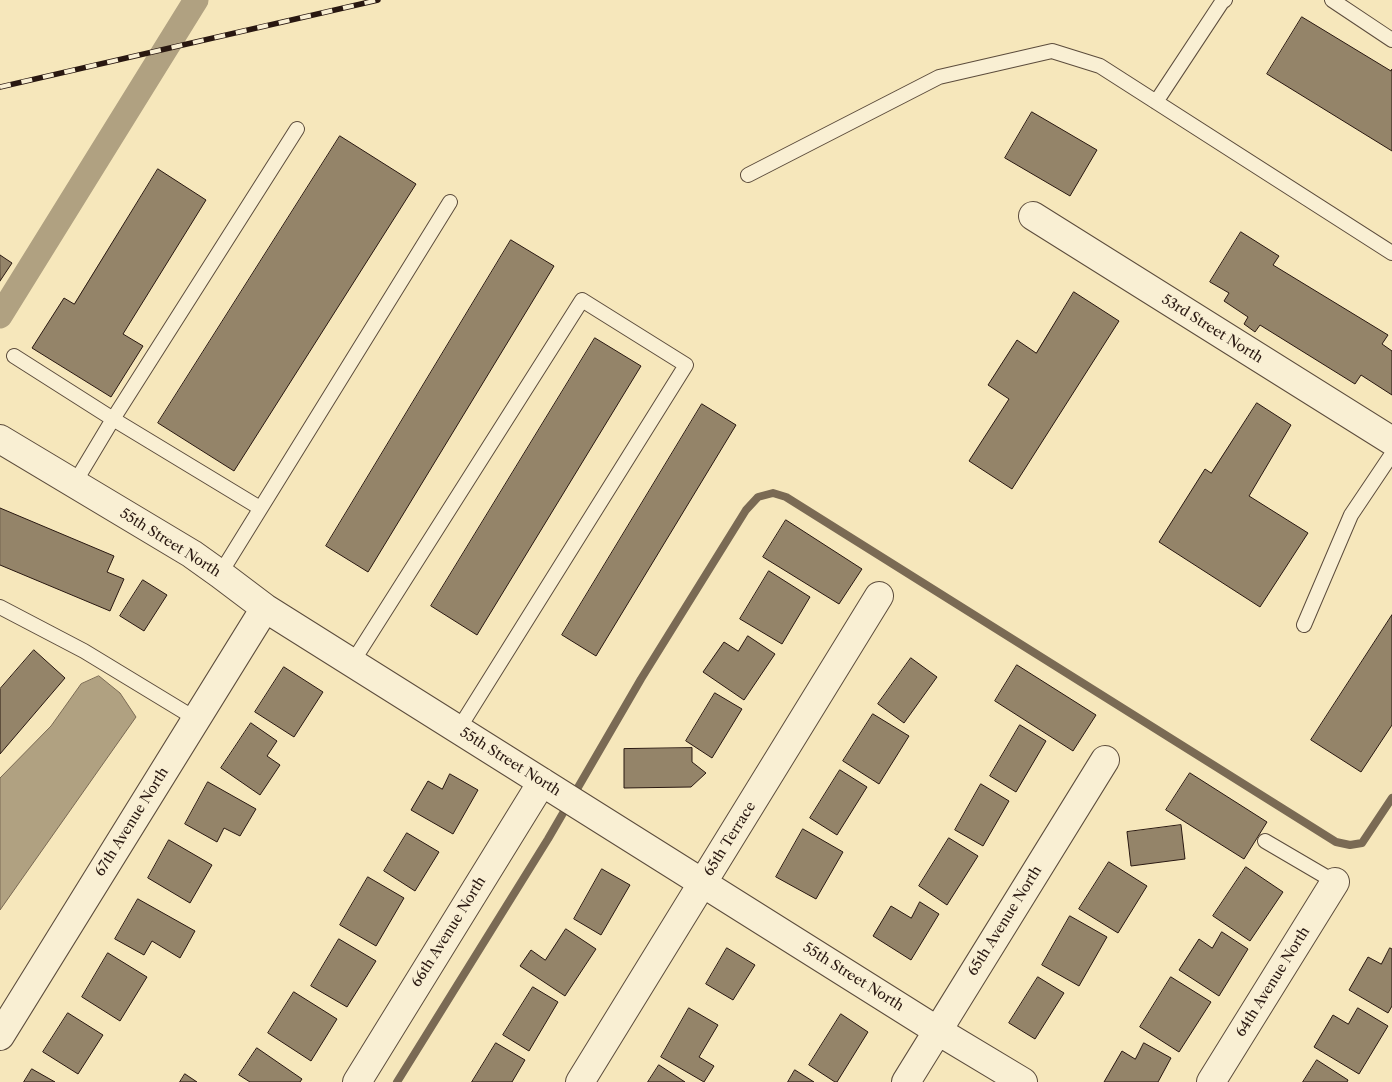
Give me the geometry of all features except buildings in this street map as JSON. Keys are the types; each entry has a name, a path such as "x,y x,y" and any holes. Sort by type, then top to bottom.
{"street":[{"name":"53rd Street North","path":"1033,216 1392,440"},
{"name":"55th Street North","path":"0,439 192,554 265,608 1023,1082"},
{"name":"65th Terrace","path":"580,1082 879,596"},
{"name":"67th Avenue North","path":"0,1036 265,608"},
{"name":"65th Avenue North","path":"906,1082 1105,760"},
{"name":"66th Avenue North","path":"357,1082 547,785"},
{"name":"64th Avenue North","path":"1211,1082 1335,882"}],"lane":[{"path":"1156,102 1225,0"},
{"path":"1332,0 1392,40"},
{"path":"748,175 939,77 1052,51 1100,66 1392,253"},
{"path":"74,484 113,419 298,129"},
{"path":"220,574 450,202"},
{"path":"352,663 582,300 686,364 458,730"},
{"path":"14,356 113,419 260,508"},
{"path":"1304,625 1351,515 1392,454"},
{"path":"0,606 84,651 196,719"},
{"path":"1265,841 1335,882"}],"shaded area":[{"path":"99,676 120,693 136,717 0,910 0,778 51,726 81,684"}],"waterway":[{"path":"0,316 196,0"},
{"path":"397,1082 548,839 641,679 746,510 758,497 773,493 786,497 1336,842 1350,845 1362,843 1392,798"}],"railway":[{"path":"0,87 378,0"}]}
